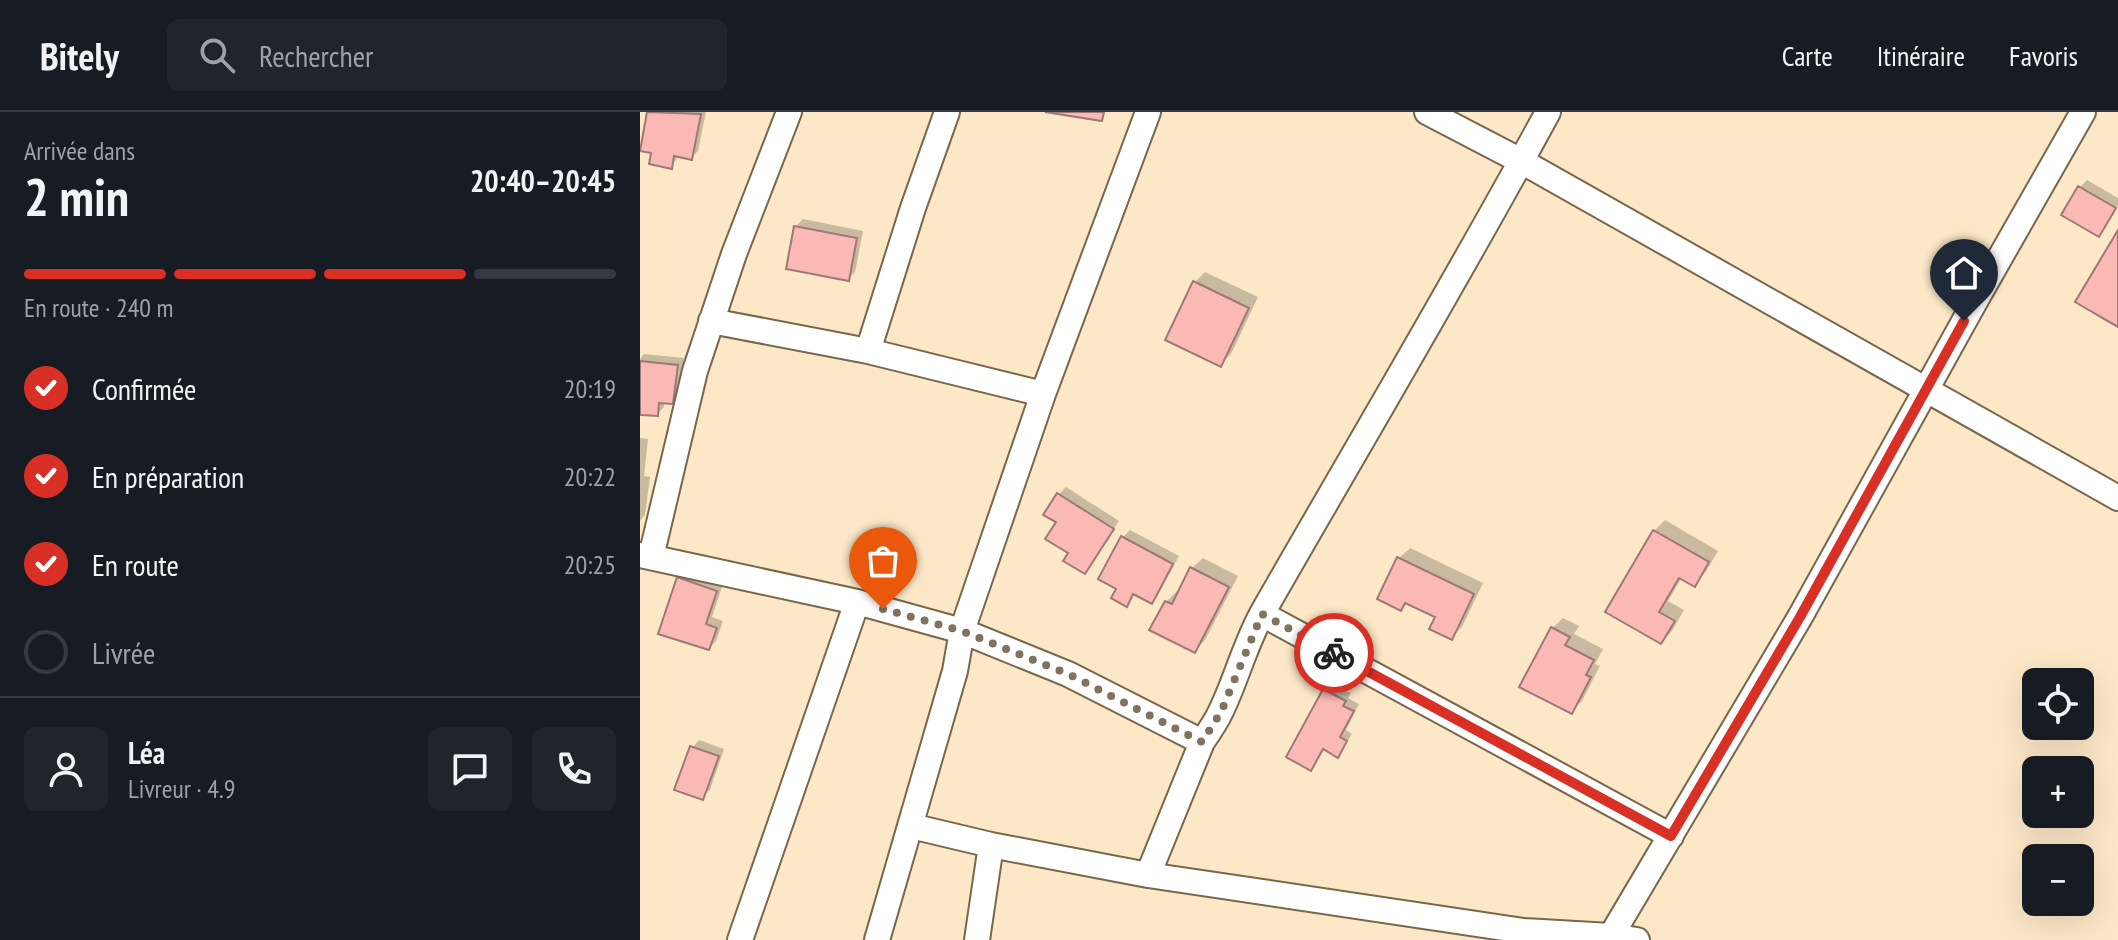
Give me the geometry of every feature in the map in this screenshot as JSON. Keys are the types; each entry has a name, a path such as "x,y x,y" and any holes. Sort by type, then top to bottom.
{"street":[{"path":"789,112 711,321 645,556 857,602 962,631 1068,674 1202,742"},
{"path":"868,351 947,112"},
{"path":"877,940 955,671 962,631 1043,394 1148,112"},
{"path":"1427,112 1521,161 2118,498"},
{"path":"1148,875 1202,742 1221,712 1262,614 1335,491 1360,441 1406,367 1548,112"},
{"path":"1611,936 1800,617 2083,112"},
{"path":"711,321 868,351 1043,394"},
{"path":"740,940 857,602"},
{"path":"1262,614 1671,836"},
{"path":"911,826 991,845 1148,875 1524,931 1637,940"},
{"path":"977,940 991,845"}],"building":[{"path":"647,112 701,114 692,160 674,156 672,169 649,164 651,153 640,151"},
{"path":"1045,112 1104,112 1102,121"},
{"path":"2078,186 2116,208 2099,237 2061,215"},
{"path":"794,226 857,238 849,281 786,269"},
{"path":"2118,230 2118,327 2075,302"},
{"path":"1193,281 1249,308 1221,367 1165,340"},
{"path":"640,361 678,365 673,404 659,403 658,416 640,415"},
{"path":"1057,493 1114,529 1085,574 1063,561 1068,553 1045,539 1056,522 1043,515"},
{"path":"1653,530 1709,562 1695,587 1679,578 1659,612 1675,621 1661,644 1605,612"},
{"path":"1121,536 1173,564 1152,604 1133,594 1127,607 1111,598 1116,589 1098,579"},
{"path":"1397,557 1474,594 1452,640 1429,629 1435,617 1405,603 1401,611 1377,599"},
{"path":"1190,567 1229,587 1195,653 1149,630 1165,601 1172,604"},
{"path":"677,577 717,591 706,624 717,628 709,650 658,634"},
{"path":"1551,627 1570,637 1565,645 1594,660 1586,675 1591,677 1572,714 1519,687"},
{"path":"1323,689 1346,701 1343,706 1354,711 1340,737 1347,741 1338,758 1323,749 1311,771 1286,757"},
{"path":"690,746 719,756 703,800 674,790"}],"way so far":[{"path":"883,609 962,631 1068,674 1202,742 1221,712 1262,614 1334,653"}],"route":[{"path":"1334,653 1671,836 1800,617 1964,321"}]}
